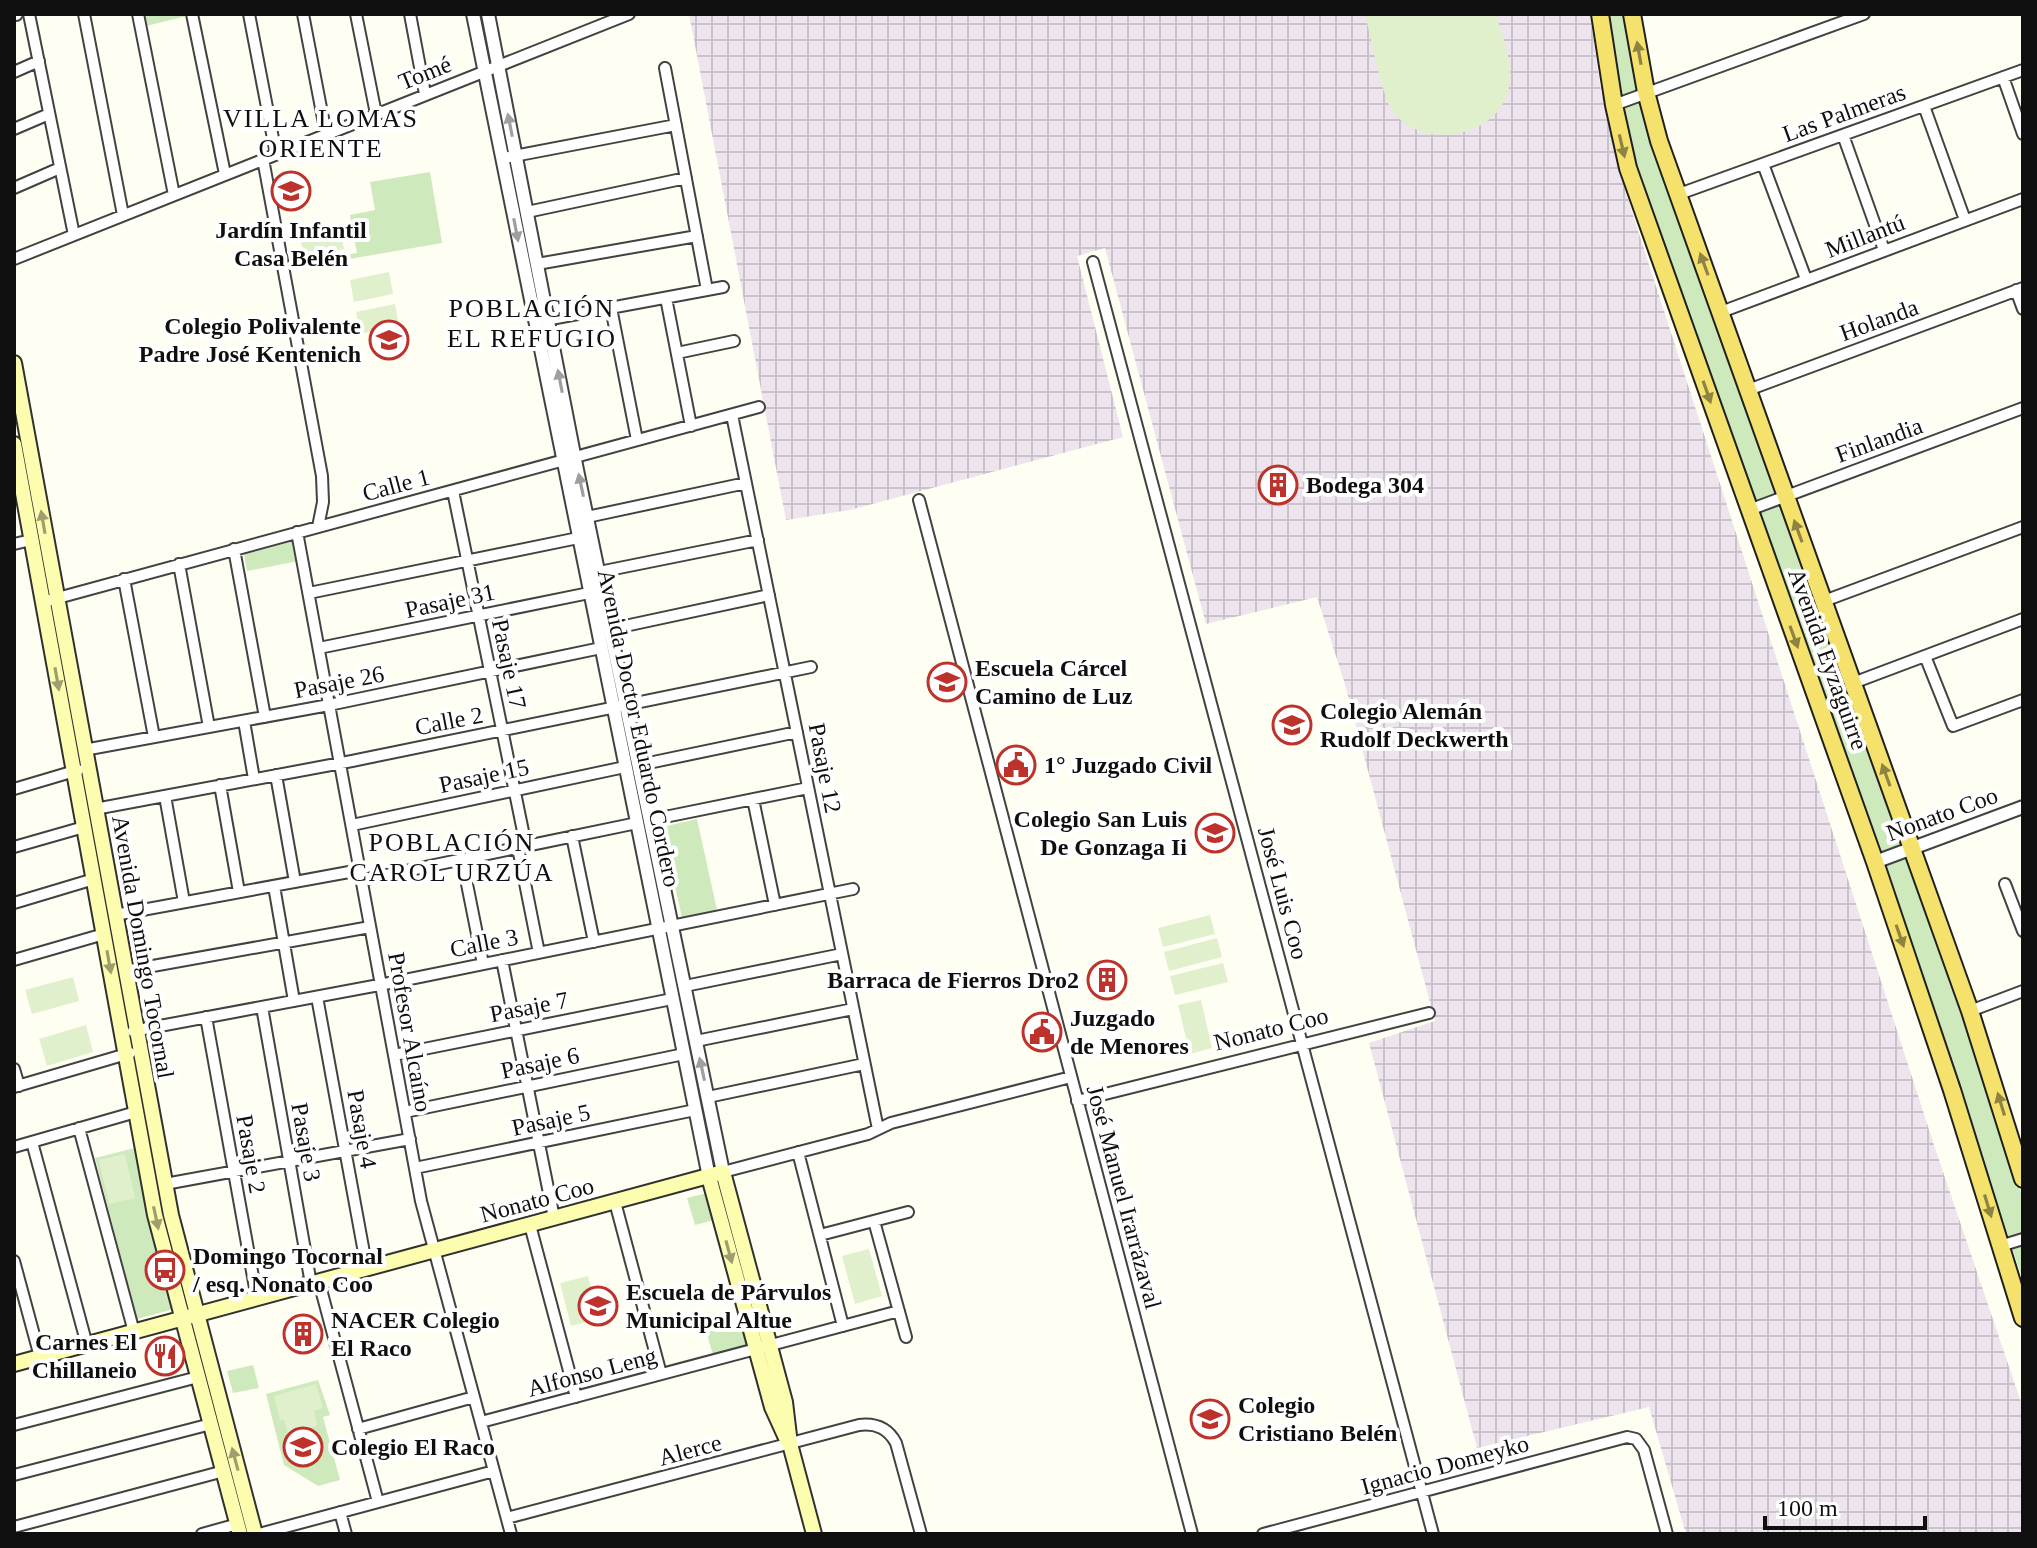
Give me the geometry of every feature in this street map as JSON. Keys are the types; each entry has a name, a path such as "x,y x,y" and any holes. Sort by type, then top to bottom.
{"main road":[{"name":"Avenida Eyzaguirre","path":"1600,14 1614,105 1628,168 1875,862 1952,1090 2023,1318"},
{"name":"Avenida Eyzaguirre","path":"1632,14 1646,92 1679,194 2017,1137 2023,1179"},
{"name":"Avenida Domingo Tocornal","path":"14,363 50,600 81,769 84,827 104,934 165,1184 198,1377 239,1529"},
{"name":"Avenida Domingo Tocornal","path":"14,444 31,540 50,600 84,750 81,769 95,809 115,915 125,971 129,1031"},
{"name":"Avenida Domingo Tocornal","path":"133,1053 136,1112 155,1215 257,1534"},
{"name":"Nonato Coo","path":"14,1364 716,1174"},
{"name":"Avenida Doctor Eduardo Cordero","path":"716,1174 763,1347 787,1413 790,1444 814,1534"}],"street":[{"path":"29,14 74,235"},
{"path":"84,14 123,215"},
{"path":"138,14 174,195"},
{"path":"192,14 225,174"},
{"path":"249,14 276,154"},
{"path":"303,14 326,134"},
{"path":"356,14 376,114"},
{"path":"410,14 425,94"},
{"name":"Avenida Doctor Eduardo Cordero","path":"473,14 502,158 541,321 568,459 578,538 601,648 639,765 708,1097 716,1174"},
{"name":"Avenida Doctor Eduardo Cordero","path":"488,14 537,264 541,321"},
{"name":"Tomé","path":"14,259 629,14"},
{"path":"1614,105 1864,14"},
{"path":"14,72 39,61"},
{"path":"665,68 707,290"},
{"name":"Las Palmeras","path":"1679,194 2023,70"},
{"path":"2003,77 2023,134"},
{"path":"1924,106 1965,220"},
{"path":"14,129 49,114"},
{"path":"502,158 676,125"},
{"path":"1843,135 1884,250"},
{"path":"263,159 322,476 323,502 318,527"},
{"path":"1763,164 1806,279"},
{"path":"14,188 60,168"},
{"path":"527,212 686,178"},
{"name":"Millantú","path":"1721,312 2023,199"},
{"path":"537,264 697,236"},
{"name":"José Luis Coo","path":"1093,262 1433,1534"},
{"path":"541,321 723,287"},
{"path":"2020,289 2023,309"},
{"name":"Holanda","path":"1748,390 2020,289"},
{"path":"666,298 691,426"},
{"path":"611,308 637,440"},
{"path":"677,353 734,341"},
{"name":"Calle 1","path":"50,600 759,407"},
{"name":"Finlandia","path":"1749,510 2023,408"},
{"name":"Pasaje 12","path":"732,415 878,1129"},
{"name":"Avenida Doctor Eduardo Cordero","path":"568,459 587,517 611,629 625,767 695,1110 716,1174"},
{"path":"587,517 746,483"},
{"name":"Pasaje 17","path":"453,491 515,790 539,953"},
{"name":"José Manuel Irarrázaval","path":"919,500 1192,1534"},
{"path":"1824,601 2023,527"},
{"name":"Profesor Alcaíno","path":"297,532 415,1168 511,1534"},
{"path":"309,593 578,538"},
{"path":"14,544 31,540"},
{"path":"599,572 758,540"},
{"path":"234,549 265,717"},
{"path":"179,564 209,727"},
{"path":"124,579 154,737"},
{"name":"Pasaje 31","path":"319,648 589,593"},
{"path":"611,629 769,595"},
{"path":"1853,683 2023,619"},
{"name":"Pasaje 26","path":"84,750 329,705 601,648"},
{"path":"1925,656 1953,726 2023,700"},
{"name":"Calle 2","path":"95,809 340,763 811,667"},
{"path":"244,721 254,779"},
{"path":"639,765 797,732"},
{"name":"Pasaje 15","path":"352,825 625,767"},
{"path":"14,789 81,769"},
{"path":"276,775 295,882"},
{"path":"220,785 239,892"},
{"path":"650,820 808,788"},
{"path":"165,796 184,902"},
{"path":"753,799 775,905"},
{"name":"Nonato Coo","path":"1875,862 2023,807"},
{"path":"115,915 295,882 462,859 637,823"},
{"path":"14,847 84,827"},
{"path":"572,836 594,942"},
{"path":"462,859 483,964"},
{"path":"14,903 94,879"},
{"path":"2005,884 2018,901 2023,931"},
{"path":"274,886 294,1001"},
{"name":"Calle 3","path":"129,1031 317,997 853,889"},
{"path":"125,971 370,927"},
{"path":"14,960 104,934"},
{"path":"685,986 842,954"},
{"path":"502,960 554,1218"},
{"path":"1970,1011 2023,991"},
{"name":"Pasaje 4","path":"317,997 367,1269"},
{"name":"Pasaje 7","path":"394,1055 672,999"},
{"name":"Pasaje 3","path":"262,1007 289,1161 315,1283 378,1502"},
{"path":"696,1041 853,1009"},
{"name":"Nonato Coo","path":"1077,1101 1429,1013"},
{"name":"Pasaje 2","path":"206,1017 257,1299"},
{"path":"14,1069 16,1086 133,1053"},
{"name":"Pasaje 6","path":"405,1112 684,1054"},
{"path":"708,1097 864,1064"},
{"name":"Nonato Coo","path":"716,1174 891,1123 1071,1077"},
{"name":"Pasaje 5","path":"415,1168 695,1110"},
{"path":"14,1147 136,1112"},
{"path":"79,1128 134,1332"},
{"path":"165,1184 410,1139"},
{"path":"32,1142 87,1345"},
{"path":"798,1152 843,1326"},
{"path":"615,1202 661,1374"},
{"path":"820,1235 908,1212"},
{"path":"874,1221 906,1337"},
{"path":"530,1225 576,1397"},
{"path":"2000,1246 2023,1239"},
{"path":"14,1261 40,1357"},
{"name":"Alfonso Leng","path":"481,1422 899,1311"},
{"path":"14,1425 198,1377"},
{"path":"358,1429 474,1397"},
{"path":"14,1475 211,1424"},
{"name":"Alerce","path":"507,1518 872,1424 893,1437 921,1534"},
{"name":"Ignacio Domeyko","path":"1263,1534 1622,1438 1636,1439 1644,1450 1667,1534"},
{"path":"14,1527 224,1471"},
{"path":"257,1534 494,1471"},
{"path":"340,1512 346,1534"},
{"path":"202,1534 239,1529"}],"shaded area":[{"path":"689,14 1590,14 1600,85 1631,209 1936,1151 2023,1408 2023,1534 1686,1534 1649,1407 1477,1448 1369,1043 1435,1021 1344,681 1317,597 1206,624 1105,248 1077,256 1123,437 850,510 786,520"}],"green space":[{"path":"140,14 187,14 187,16 142,27"},
{"path":"1365,14 1496,14 1510,68 1509,87 1503,104 1491,118 1476,128 1458,133 1439,135 1405,123 1388,103"},
{"path":"1607,14 1628,14 1637,74 1902,838 2023,1199 2023,1281 1879,844 1742,475 1633,164"},
{"path":"430,172 442,243 297,268 296,263 357,253 350,215 375,210 370,182"},
{"path":"339,223 344,249 304,258 299,231"},
{"path":"389,272 393,294 354,302 350,280"},
{"path":"395,304 399,326 360,334 356,312"},
{"path":"294,541 298,561 247,571 244,554"},
{"path":"697,819 717,910 682,918 662,827"},
{"path":"1210,915 1215,934 1163,947 1158,928"},
{"path":"1217,938 1222,957 1169,971 1164,952"},
{"path":"1223,963 1228,982 1175,995 1170,976"},
{"path":"73,977 79,1001 32,1014 25,990"},
{"path":"1201,1000 1212,1048 1190,1054 1178,1005"},
{"path":"86,1025 93,1052 47,1066 39,1039"},
{"path":"135,1148 174,1309 137,1319 95,1158"},
{"path":"125,1154 135,1198 109,1204 99,1160"},
{"path":"707,1193 714,1220 695,1225 687,1198"},
{"path":"869,1249 882,1296 855,1304 842,1256"},
{"path":"588,1276 599,1319 571,1326 560,1283"},
{"path":"743,1321 749,1345 713,1355 706,1331"},
{"path":"253,1365 259,1388 233,1393 227,1371"},
{"path":"318,1380 330,1415 323,1417 340,1480 318,1486 284,1465 266,1394"},
{"path":"316,1384 323,1408 314,1411 317,1426 288,1434 284,1419 280,1420 274,1396"}],"place":[{"name":"Jardín Infantil Casa Belén","path":"291,191"},
{"name":"Colegio Polivalente Padre José Kentenich","path":"389,340"},
{"name":"Bodega 304","path":"1278,485"},
{"name":"Escuela Cárcel Camino de Luz","path":"947,682"},
{"name":"Colegio Alemán Rudolf Deckwerth","path":"1292,725"},
{"name":"1° Juzgado Civil","path":"1016,765"},
{"name":"Colegio San Luis De Gonzaga Ii","path":"1215,833"},
{"name":"Barraca de Fierros Dro2","path":"1107,980"},
{"name":"Juzgado de Menores","path":"1042,1032"},
{"name":"Domingo Tocornal / esq. Nonato Coo","path":"165,1270"},
{"name":"Escuela de Párvulos Municipal Altue","path":"598,1306"},
{"name":"NACER Colegio El Raco","path":"303,1334"},
{"name":"Carnes El Chillaneio","path":"165,1356"},
{"name":"Colegio Cristiano Belén","path":"1210,1419"},
{"name":"Colegio El Raco","path":"303,1447"}],"district":[{"name":"VILLA LOMAS ORIENTE","path":"321,133"},
{"name":"POBLACIÓN EL REFUGIO","path":"532,323"},
{"name":"POBLACIÓN CAROL URZÚA","path":"452,857"}]}
